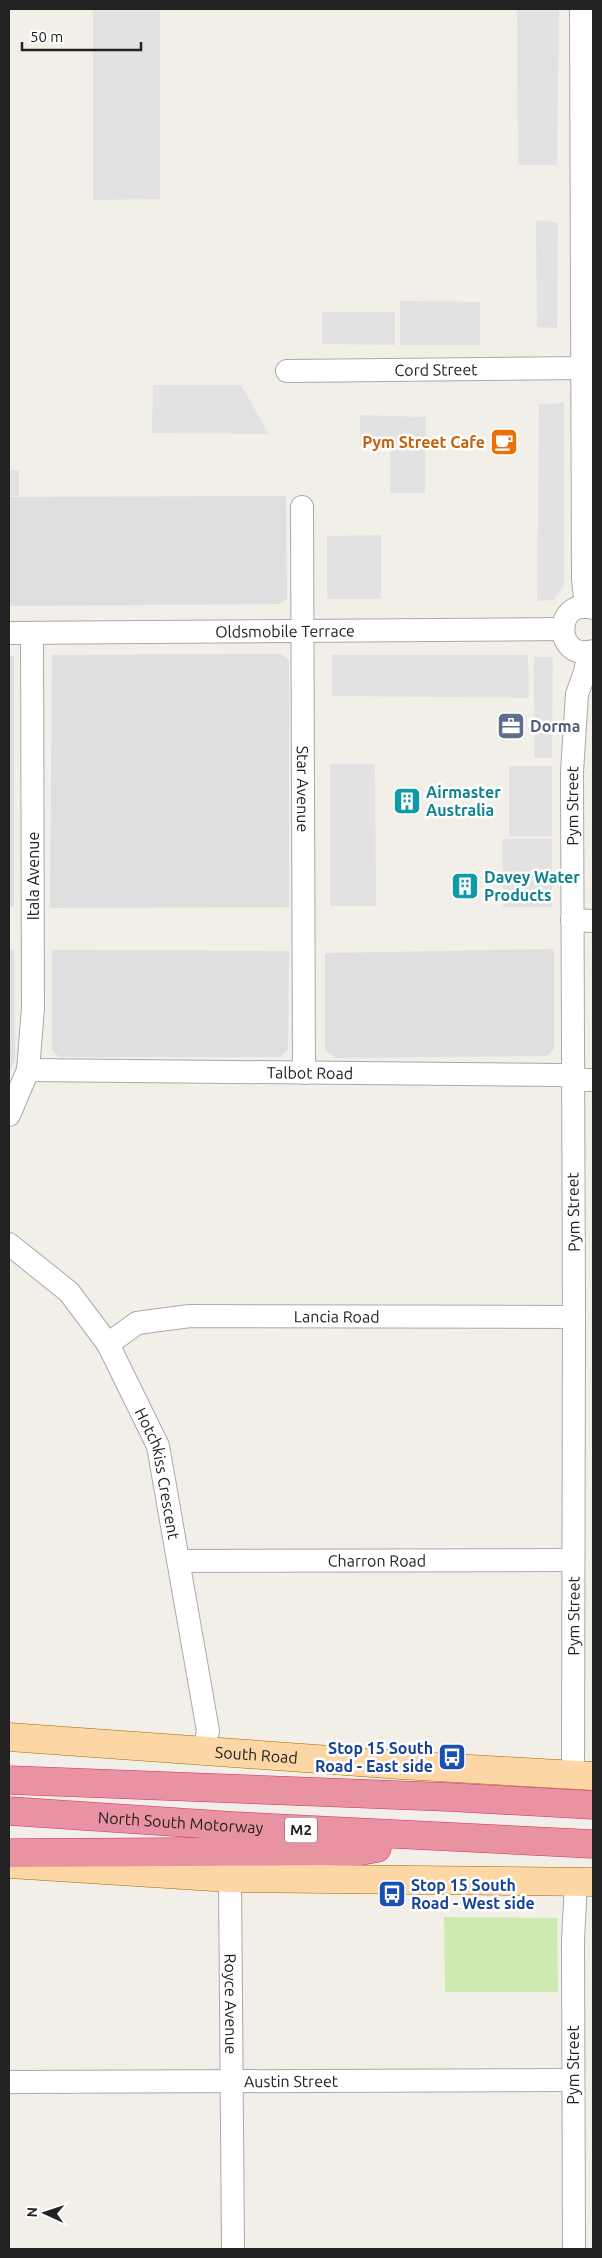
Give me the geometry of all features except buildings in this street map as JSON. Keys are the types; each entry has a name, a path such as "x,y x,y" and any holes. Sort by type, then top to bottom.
{"highway":[{"name":"North South Motorway","path":"9,1780 429,1796 593,1805"},
{"name":"North South Motorway","path":"9,1811 433,1837 593,1844"},
{"path":"9,1853 361,1851 433,1837"}],"main road":[{"name":"South Road","path":"9,1737 401,1765 583,1775"},
{"path":"9,1864 230,1878 585,1882"}],"street":[{"path":"581,9 584,368 583,579 590,607 571,612 565,620 563,629 565,640 572,648 579,651 591,651"},
{"name":"Cord Street","path":"287,372 584,368"},
{"name":"Star Avenue","path":"302,507 304,1073"},
{"name":"Oldsmobile Terrace","path":"9,633 302,629 563,629"},
{"name":"Itala Avenue","path":"9,1115 28,1070 34,1008 32,633"},
{"name":"Pym Street","path":"583,1775 584,1584 573,1560 580,1328 583,1078 582,921 572,772 577,694 591,651"},
{"name":"Talbot Road","path":"28,1070 561,1075 583,1078"},
{"name":"Hotchkiss Crescent","path":"9,1244 69,1292 108,1344 158,1446 208,1731 204,1750"},
{"name":"Lancia Road","path":"108,1344 137,1324 190,1316 580,1328"},
{"name":"Charron Road","path":"179,1562 573,1560"},
{"name":"Royce Avenue","path":"230,1878 232,2249"},
{"name":"Pym Street","path":"574,2249 573,1940 585,1882"},
{"name":"Austin Street","path":"9,2082 573,2080"}],"shaded area":[{"path":"93,9 160,9 160,199 93,200"},
{"path":"517,9 559,9 557,165 518,165"},
{"path":"536,220 558,223 557,328 537,327"},
{"path":"400,301 480,302 480,345 400,345"},
{"path":"322,312 395,312 395,345 322,344"},
{"path":"153,385 241,385 269,434 152,433"},
{"path":"564,403 564,585 554,600 537,601 539,404"},
{"path":"360,415 426,417 425,493 390,493 390,446 360,446"},
{"path":"9,470 19,470 19,496 9,496"},
{"path":"286,496 287,599 280,604 9,606 9,497"},
{"path":"381,535 381,599 327,599 327,536"},
{"path":"281,654 289,660 289,907 50,908 52,655"},
{"path":"332,655 528,655 529,698 332,696"},
{"path":"9,656 14,656 14,907 9,907"},
{"path":"534,657 553,657 552,758 534,758"},
{"path":"330,764 375,764 376,906 330,906"},
{"path":"509,766 552,766 552,836 509,836"},
{"path":"502,839 552,839 552,907 503,907"},
{"path":"554,949 554,1049 547,1056 336,1058 325,1050 325,953"},
{"path":"9,950 14,950 15,1060 9,1074"},
{"path":"52,950 289,951 288,1049 281,1057 59,1057 52,1050"}],"green space":[{"path":"444,1917 557,1918 558,1992 445,1992"}],"place":[{"name":"Pym Street Cafe","path":"504,442"},
{"name":"Dorma","path":"511,726"},
{"name":"Airmaster Australia","path":"407,801"},
{"name":"Davey Water Products","path":"465,886"},
{"name":"Stop 15 South Road - East side","path":"452,1757"},
{"name":"Stop 15 South Road - West side","path":"392,1894"}]}
